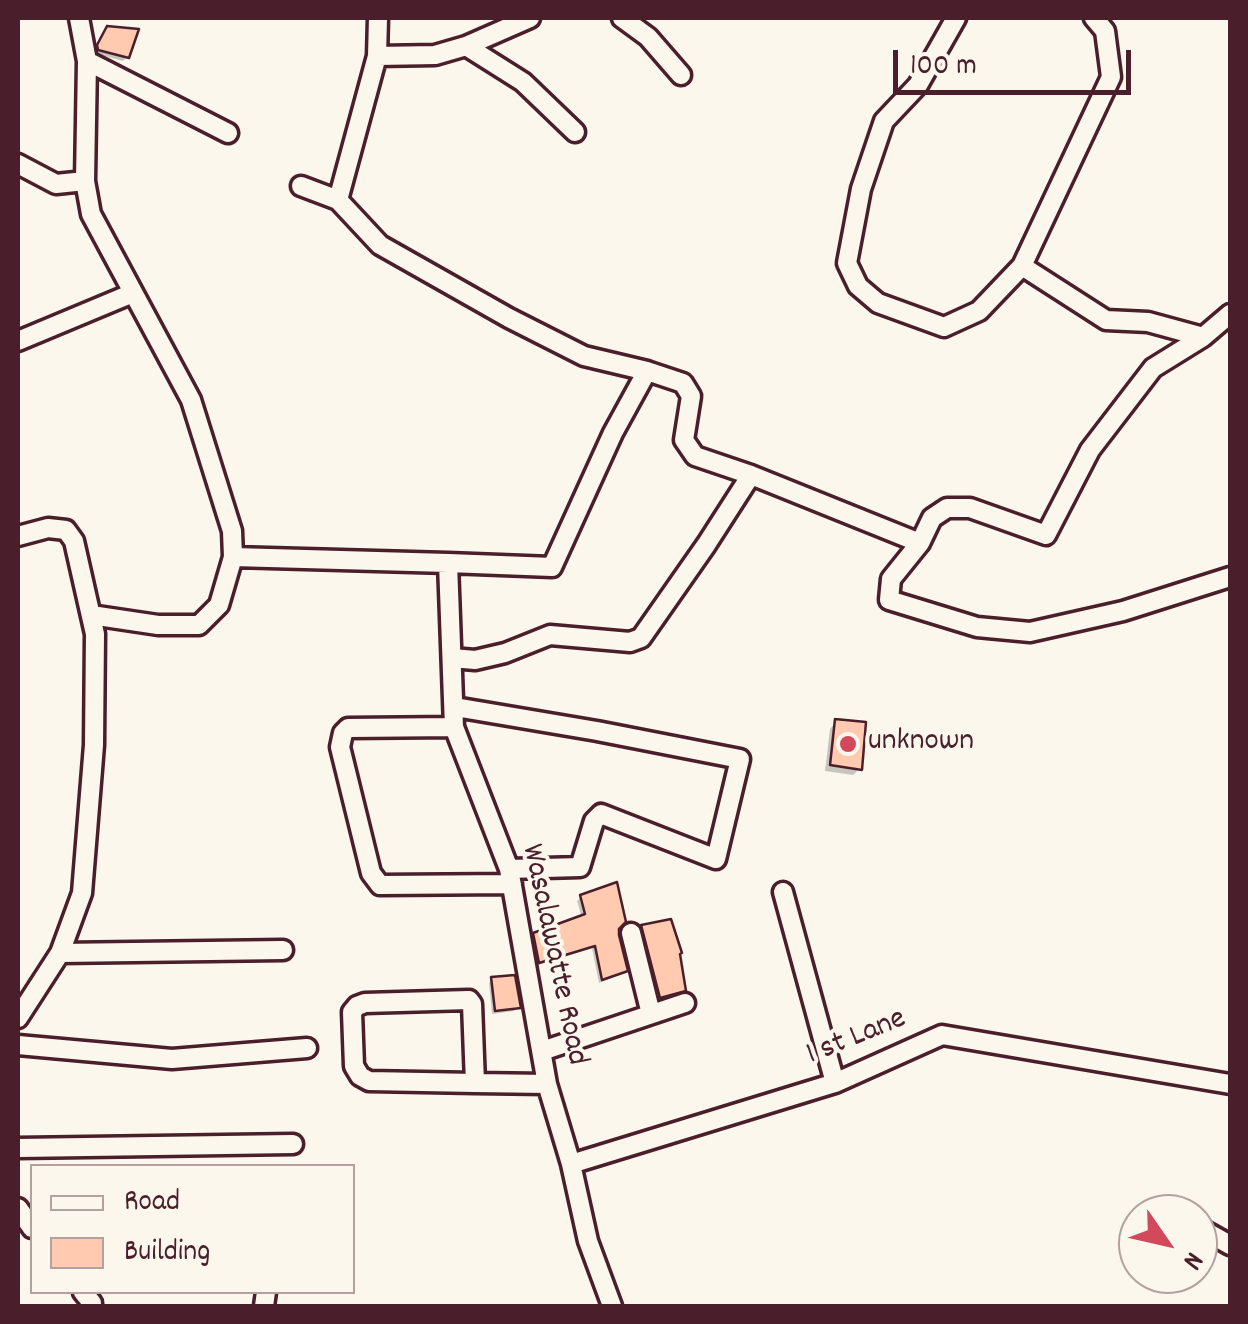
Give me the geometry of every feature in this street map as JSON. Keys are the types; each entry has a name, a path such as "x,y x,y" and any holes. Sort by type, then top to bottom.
{"street":[{"path":"79,18 87,61 85,181 91,214 191,400 232,531 233,557 219,605 198,625 158,625 91,615"},
{"path":"338,200 377,56 378,18"},
{"path":"377,56 435,55 530,18"},
{"path":"622,18 648,37 680,75"},
{"path":"956,18 918,84 884,122 861,188 847,264 858,286 878,303 944,327 979,311 1022,266 1111,76 1105,31 1094,18"},
{"path":"466,46 523,82 576,132"},
{"path":"87,61 228,133"},
{"path":"18,164 56,184 85,181"},
{"path":"301,186 338,200 380,245 508,318 584,356 683,383 691,396 684,440 695,456 920,543"},
{"path":"1022,266 1106,320 1148,322 1202,336"},
{"path":"19,337 133,293"},
{"path":"1230,317 1152,368 1090,450 1046,535 970,508 947,508 932,518 920,543 891,579 889,600 977,627 1030,632 1123,612 1230,577"},
{"path":"233,557 552,567 613,433 647,371"},
{"path":"452,658 475,660 506,653 550,635 630,642 642,638 751,475"},
{"path":"18,536 48,528 66,530 74,541 95,634 94,745 82,893 60,953 18,1018"},
{"name":"Wasalawatte Road","path":"448,563 454,728 510,876 548,1084 588,1241 612,1306"},
{"path":"454,728 348,728 343,733 340,747 372,873 380,885 580,867 594,821 601,814 716,859 740,760 455,706"},
{"path":"783,892 836,1083"},
{"path":"631,933 651,1014"},
{"path":"60,953 283,950"},
{"path":"475,1083 469,1000 365,1003 352,1012 354,1066 360,1076 370,1080 475,1083 548,1084"},
{"path":"542,1051 685,1003"},
{"name":"1 st Lane","path":"571,1164 836,1083 942,1036 1230,1084"},
{"path":"18,1045 172,1058 307,1048"},
{"path":"18,1148 294,1144"}],"building":[{"path":"107,26 139,29 129,58 98,50"},
{"name":"unknown","path":"835,719 866,722 862,770 830,765"},
{"path":"617,882 626,922 619,935 628,971 602,980 595,946 539,963 533,933 585,914 580,895"},
{"path":"671,919 682,953 686,991 660,998 641,925"},
{"path":"515,975 521,1008 495,1011 491,977"}],"place":[{"name":"unknown","path":"848,744"}]}
